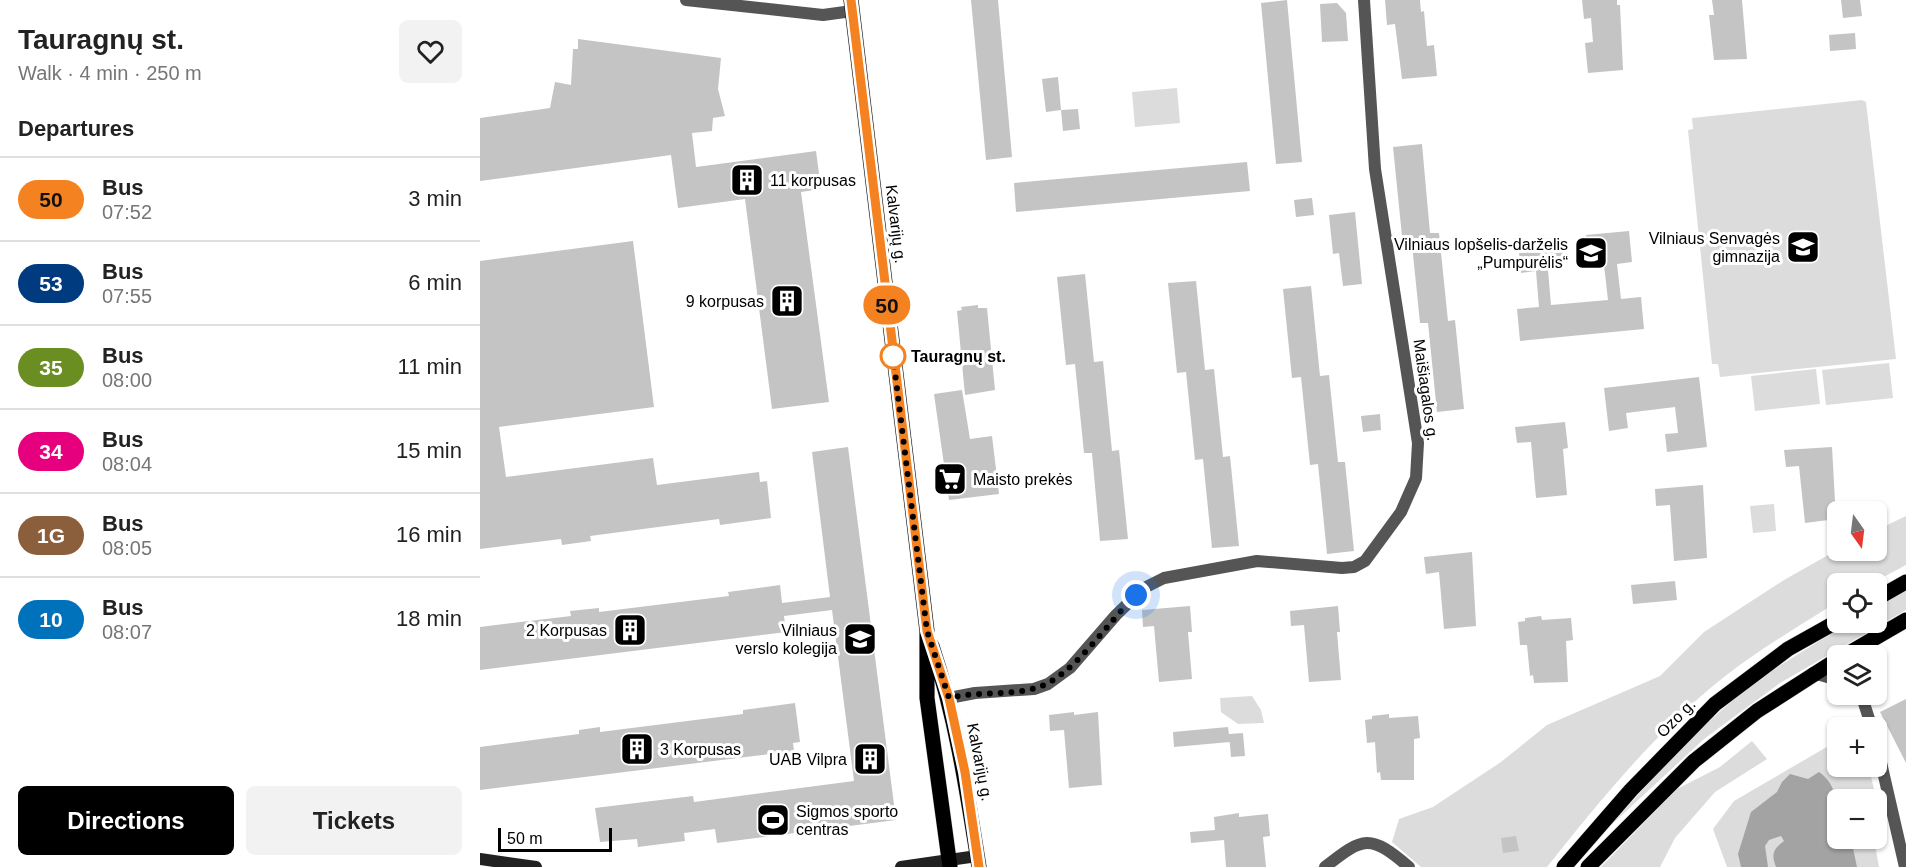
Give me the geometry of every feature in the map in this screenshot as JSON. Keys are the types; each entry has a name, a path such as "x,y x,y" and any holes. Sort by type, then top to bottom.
{"main road":[{"name":"Kalvarijų g.","path":"852,5 927,631 927,698 949,864"},
{"path":"1887,593 1906,582"},
{"path":"1872,645 1906,620"},
{"name":"Ozo g.","path":"1564,867 1631,790 1715,704 1788,649 1827,627"},
{"name":"Kalvarijų g.","path":"927,631 949,698 965,772 978,862"},
{"path":"1588,867 1694,761 1757,711 1827,665"}],"street":[{"path":"686,0 823,15 852,5"},
{"name":"Maišiagalos g.","path":"949,698 975,693 1034,689 1048,684 1070,668 1136,595 1152,583 1164,578 1257,561 1354,567 1374,549 1411,494 1418,461 1418,443 1376,169 1364,0"},
{"path":"1813,673 1827,677"},
{"path":"1884,777 1905,867"},
{"path":"1325,867 1350,848 1376,842 1388,848 1409,867"},
{"path":"480,858 536,867"},
{"path":"901,867 978,862"}],"shaded area":[{"path":"1177,88 1180,123 1135,127 1132,92"},
{"name":"Vilniaus Senvagės gimnazija","path":"1862,100 1866,102 1896,359 1720,377 1718,364 1712,364 1688,130 1693,129 1692,118"},
{"path":"1889,363 1893,398 1826,405 1822,370"},
{"path":"1816,369 1820,404 1755,411 1751,376"},
{"path":"1774,504 1776,531 1753,533 1750,506"},
{"path":"1906,516 1906,565 1887,575 1887,573 1827,573 1827,608 1724,677 1676,719 1630,767 1547,867 1421,867 1392,842 1399,819 1433,807 1501,762 1547,725 1660,676 1704,632 1784,580 1827,556 1827,561 1887,561 1887,525"},
{"path":"1906,591 1906,610 1887,621 1887,601"},
{"path":"1832,633 1866,633 1846,645 1827,645 1827,656 1780,683 1704,739 1609,827 1687,741 1752,683"},
{"path":"1252,696 1261,710 1264,723 1238,724 1221,712 1220,698"},
{"path":"1752,741 1767,759 1715,792 1675,838 1660,867 1601,867 1677,789 1720,767"},
{"path":"1827,747 1827,777 1871,777 1874,789 1827,789 1827,849 1876,849 1879,867 1727,867 1713,829 1734,801"},
{"path":"1819,772 1832,789 1827,789 1827,849 1853,849 1857,867 1776,867 1773,855 1775,849 1784,841 1781,836 1769,840 1765,846 1768,867 1741,867 1738,854 1751,812 1777,792 1782,782 1790,774 1808,779"}],"building":[{"path":"971,0 998,0 1012,157 986,160"},
{"path":"1287,0 1302,162 1276,164 1261,3"},
{"path":"1385,0 1420,0 1421,12 1424,11 1427,46 1434,45 1437,76 1402,79 1395,24 1387,25"},
{"path":"1582,0 1617,0 1617,5 1620,5 1623,70 1588,73 1585,43 1593,42 1591,18 1584,19"},
{"path":"1712,0 1742,0 1747,59 1714,60 1709,15 1714,15"},
{"path":"1841,0 1860,0 1862,16 1843,18"},
{"path":"1337,3 1346,13 1348,41 1322,42 1320,4"},
{"path":"1855,33 1856,49 1830,51 1829,35"},
{"path":"578,39 721,58 718,89 725,116 713,118 712,131 692,133 696,167 816,151 821,189 801,192 829,402 772,409 745,199 678,208 671,155 480,181 480,118 550,108 555,82 571,85 573,49 578,49"},
{"path":"1058,77 1061,110 1046,112 1042,79"},
{"path":"1078,109 1080,129 1063,131 1061,110"},
{"path":"1422,144 1430,233 1439,233 1448,321 1455,320 1464,409 1437,412 1428,323 1420,323 1411,235 1402,236 1393,147"},
{"path":"1247,162 1250,191 1016,212 1014,183"},
{"path":"1312,198 1314,215 1296,217 1294,200"},
{"path":"1355,212 1362,284 1343,286 1339,253 1333,254 1329,215"},
{"path":"1629,231 1632,262 1617,264 1621,299 1641,297 1644,329 1520,341 1517,309 1539,307 1536,271 1521,273 1518,242 1561,237 1564,269 1548,270 1551,305 1608,300 1604,265 1589,266 1586,235"},
{"path":"633,241 654,407 499,427 506,477 653,458 657,485 759,472 760,482 767,481 771,518 720,525 719,519 590,536 591,541 562,545 561,539 480,549 480,261"},
{"path":"1085,274 1094,362 1103,361 1112,451 1119,450 1128,539 1100,541 1092,453 1084,453 1075,364 1066,365 1057,277"},
{"path":"1196,281 1205,370 1214,369 1223,457 1230,456 1239,546 1212,548 1203,459 1195,460 1186,372 1177,373 1168,283"},
{"path":"1311,286 1320,376 1329,375 1338,462 1345,462 1354,551 1327,554 1318,464 1310,465 1301,377 1292,378 1283,289"},
{"path":"978,305 978,308 987,308 995,390 965,395 957,311 962,310 961,307"},
{"path":"1699,377 1707,447 1667,452 1665,434 1678,433 1675,407 1626,413 1628,428 1609,431 1604,388"},
{"path":"962,390 970,439 992,436 999,494 949,500 934,394"},
{"path":"1380,414 1381,430 1363,432 1361,416"},
{"path":"1565,422 1568,448 1563,449 1567,495 1536,498 1531,442 1517,443 1515,427"},
{"path":"848,447 896,820 717,843 715,829 684,833 685,841 638,847 637,839 600,842 595,808 693,796 694,802 854,781 832,610 784,616 786,632 480,670 480,627 571,616 570,611 599,608 599,612 729,596 728,592 780,585 782,603 830,597 812,452"},
{"path":"1832,447 1835,501 1827,501 1827,520 1805,523 1799,466 1786,467 1784,450"},
{"path":"1703,485 1707,558 1674,561 1670,505 1656,506 1655,489"},
{"path":"1472,552 1476,626 1444,629 1439,572 1426,574 1424,557"},
{"path":"1675,581 1677,600 1633,604 1631,585"},
{"path":"1190,606 1192,632 1188,632 1192,679 1159,682 1154,626 1143,627 1142,610"},
{"path":"1338,606 1340,632 1337,632 1341,680 1309,682 1304,625 1291,626 1290,611"},
{"path":"1541,616 1542,620 1571,618 1573,640 1566,641 1568,682 1534,683 1533,675 1530,676 1527,645 1520,645 1518,622 1525,621 1525,618"},
{"path":"1906,699 1906,763 1887,726 1887,717 1883,717 1880,712"},
{"name":"3 Korpusas","path":"795,703 800,742 793,743 794,751 480,790 480,747 579,734 579,730 600,727 600,732 743,714 743,710"},
{"path":"1074,712 1074,715 1098,712 1102,785 1069,788 1064,730 1050,731 1049,715"},
{"path":"1389,714 1389,718 1418,716 1420,738 1414,739 1414,780 1381,780 1380,772 1377,773 1375,742 1367,743 1365,720 1372,719 1372,716"},
{"path":"1228,727 1230,742 1174,747 1173,732"},
{"path":"1243,733 1245,756 1231,757 1229,734"},
{"path":"1239,813 1239,817 1268,814 1270,836 1263,837 1266,867 1226,867 1224,840 1191,843 1190,832 1215,830 1214,817"},
{"path":"1516,836 1519,851 1503,853 1501,838"}],"bus line":[{"name":"50","path":"851,0 927,631 949,698 965,772 979,867"}],"place":[{"name":"11 korpusas","path":"747,180"},
{"name":"Vilniaus Senvagės gimnazija","path":"1803,247"},
{"name":"Vilniaus lopšelis-darželis „Pumpurėlis“","path":"1591,253"},
{"name":"9 korpusas","path":"787,301"},
{"name":"Tauragnų st.","path":"893,356"},
{"name":"Maisto prekės","path":"950,479"},
{"name":"2 Korpusas","path":"630,630"},
{"name":"Vilniaus verslo kolegija","path":"860,639"},
{"name":"3 Korpusas","path":"637,749"},
{"name":"UAB Vilpra","path":"870,759"},
{"name":"Sigmos sporto centras","path":"773,820"}],"route":[{"path":"893,356 927,631 949,698 975,693 1034,689 1048,684 1070,668 1136,595"}]}
